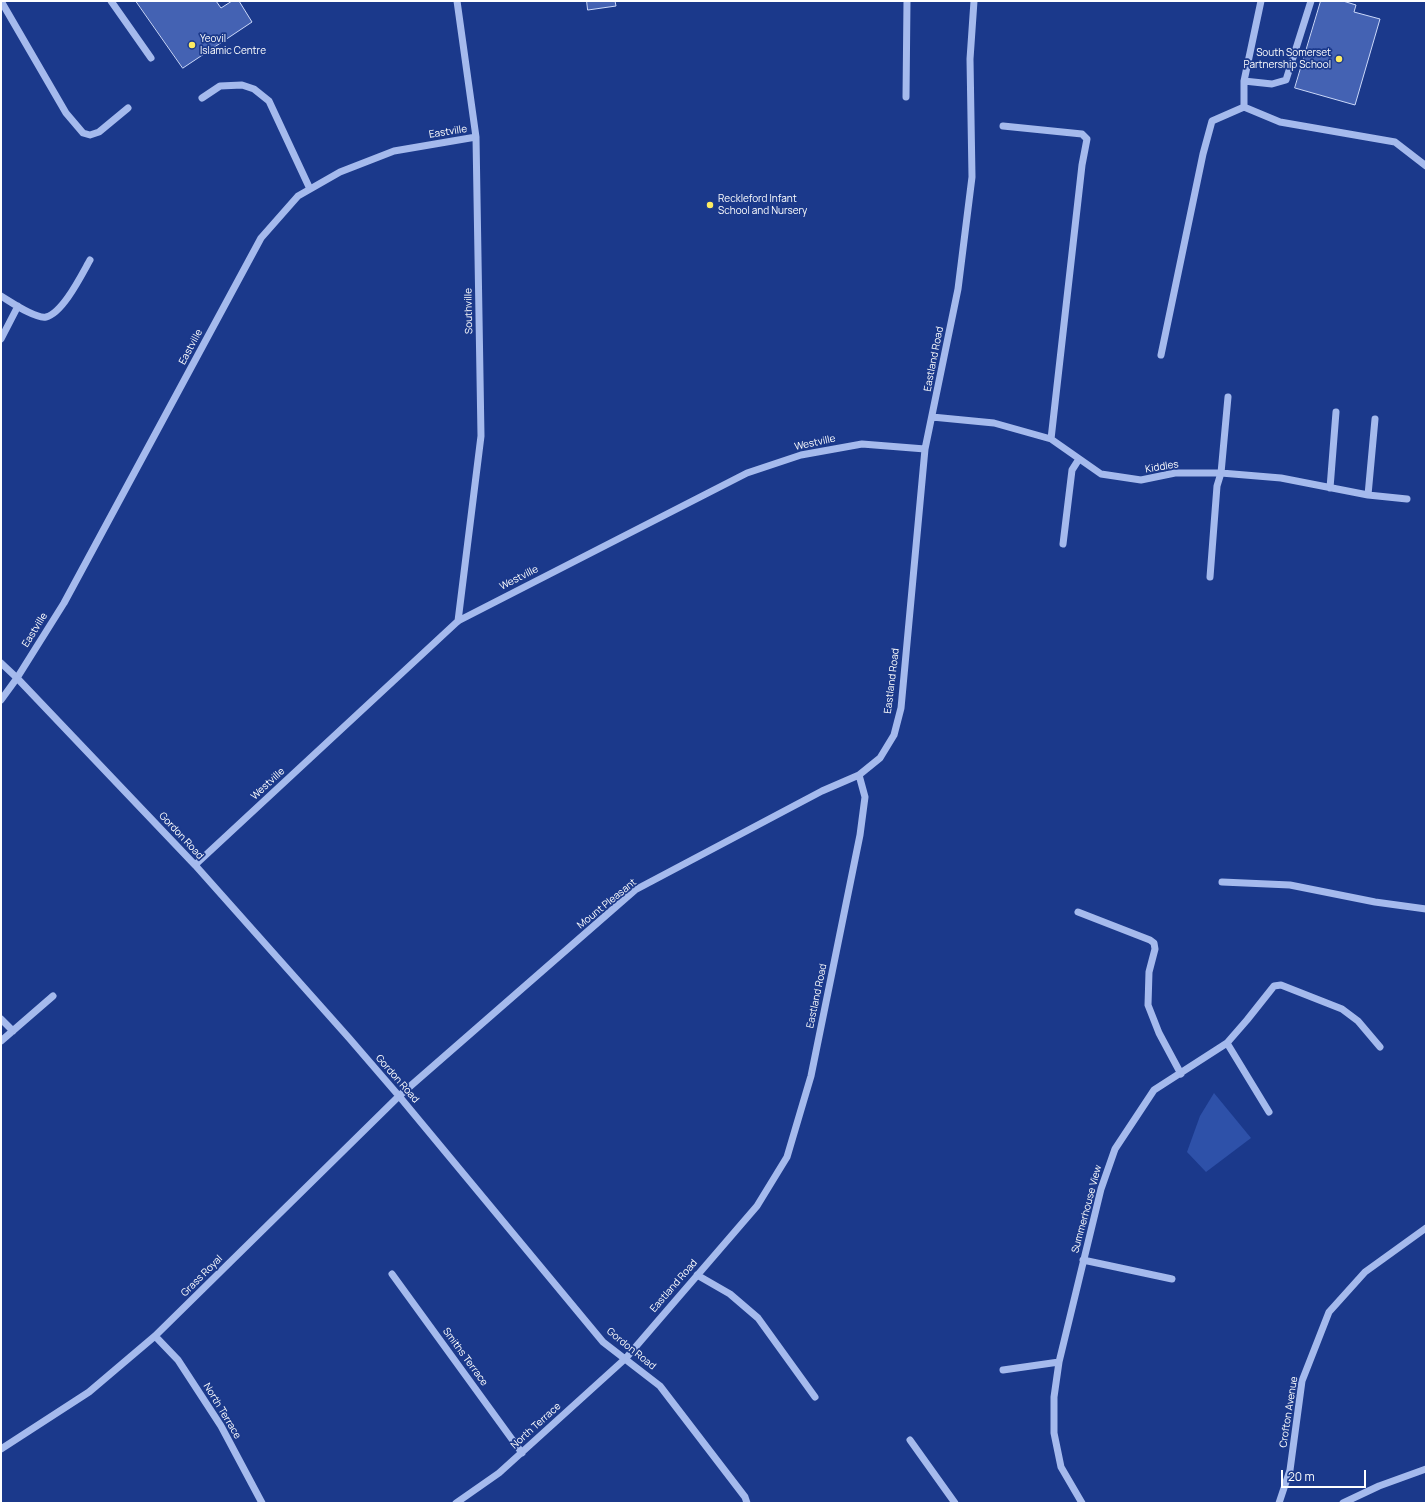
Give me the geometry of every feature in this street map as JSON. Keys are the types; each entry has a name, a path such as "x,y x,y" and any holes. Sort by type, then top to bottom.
{"street":[{"path":"1,1 66,113 83,133 90,135 99,132 128,108"},
{"path":"111,1 151,58"},
{"name":"Southville","path":"457,1 476,137 481,436 458,621"},
{"path":"906,97 907,1"},
{"name":"Eastland Road","path":"626,1358 757,1206 786,1157 810,1076 860,835 866,797 859,775 880,758 894,735 901,708 924,449 932,418 958,289 972,177 970,59 974,1"},
{"path":"1244,107 1244,81 1261,1"},
{"path":"1244,81 1272,84 1286,80 1310,1"},
{"path":"202,98 220,86 242,85 254,89 269,101 310,189"},
{"path":"1161,355 1203,154 1212,121 1244,107 1280,122 1395,142 1426,166"},
{"path":"1003,126 1082,134 1087,139 1082,165 1051,439"},
{"name":"Eastville","path":"1,700 17,678 64,603 261,238 298,196 340,172 394,151 476,137"},
{"path":"1,296 37,315 46,317 54,312 71,294 90,260"},
{"path":"1,339 18,306"},
{"path":"1210,577 1217,486 1221,473 1228,397"},
{"path":"1330,488 1336,412"},
{"name":"Kiddles","path":"932,418 994,423 1051,439 1101,474 1141,480 1174,473 1221,473 1281,478 1368,495 1407,500"},
{"path":"1368,495 1374,419"},
{"name":"Westville","path":"195,865 458,621 747,473 801,455 862,444 924,449"},
{"path":"1063,544 1072,470 1079,459"},
{"name":"Gordon Road","path":"1,663 195,865 399,1096 603,1342 626,1358 660,1386 745,1497 747,1503"},
{"name":"Mount Pleasant","path":"399,1096 636,890 815,795 859,775"},
{"path":"1222,882 1290,885 1374,902 1426,910"},
{"path":"1078,912 1150,940 1154,943 1155,949 1149,972 1148,1005 1159,1033 1181,1074"},
{"name":"Summerhouse View","path":"1082,1503 1061,1467 1054,1433 1054,1397 1059,1362 1083,1260 1101,1189 1115,1149 1154,1090 1227,1043 1274,986 1281,985 1342,1009 1358,1021 1380,1047"},
{"path":"1,1041 53,996"},
{"path":"1,1018 13,1031"},
{"path":"1227,1043 1269,1112"},
{"name":"Grass Royal","path":"1,1449 89,1392 155,1336 399,1096"},
{"name":"Crofton Avenue","path":"1279,1503 1290,1470 1302,1381 1328,1312 1365,1272 1426,1228"},
{"path":"1083,1260 1172,1279"},
{"name":"Smiths Terrace","path":"392,1274 522,1453"},
{"path":"697,1275 730,1294 758,1318 815,1397"},
{"name":"North Terrace","path":"155,1336 178,1360 216,1420 262,1503"},
{"name":"North Terrace","path":"456,1503 499,1473 626,1358"},
{"path":"1003,1370 1059,1362"},
{"path":"910,1440 955,1503"},
{"path":"1343,1503 1379,1486 1426,1469"}],"shaded area":[{"path":"1214,1093 1251,1138 1206,1172 1187,1152 1200,1116"}],"building":[{"name":"Yeovil Islamic Centre","path":"136,1 216,1 221,8 232,1 239,1 252,22 183,68"},
{"path":"587,1 615,1 616,6 588,10"},
{"path":"1321,1 1343,1 1356,5 1354,12 1380,19 1355,105 1295,88"}],"place":[{"name":"Yeovil Islamic Centre","path":"192,45"},
{"name":"South Somerset Partnership School","path":"1339,59"},
{"name":"Reckleford Infant School and Nursery","path":"710,205"}]}
